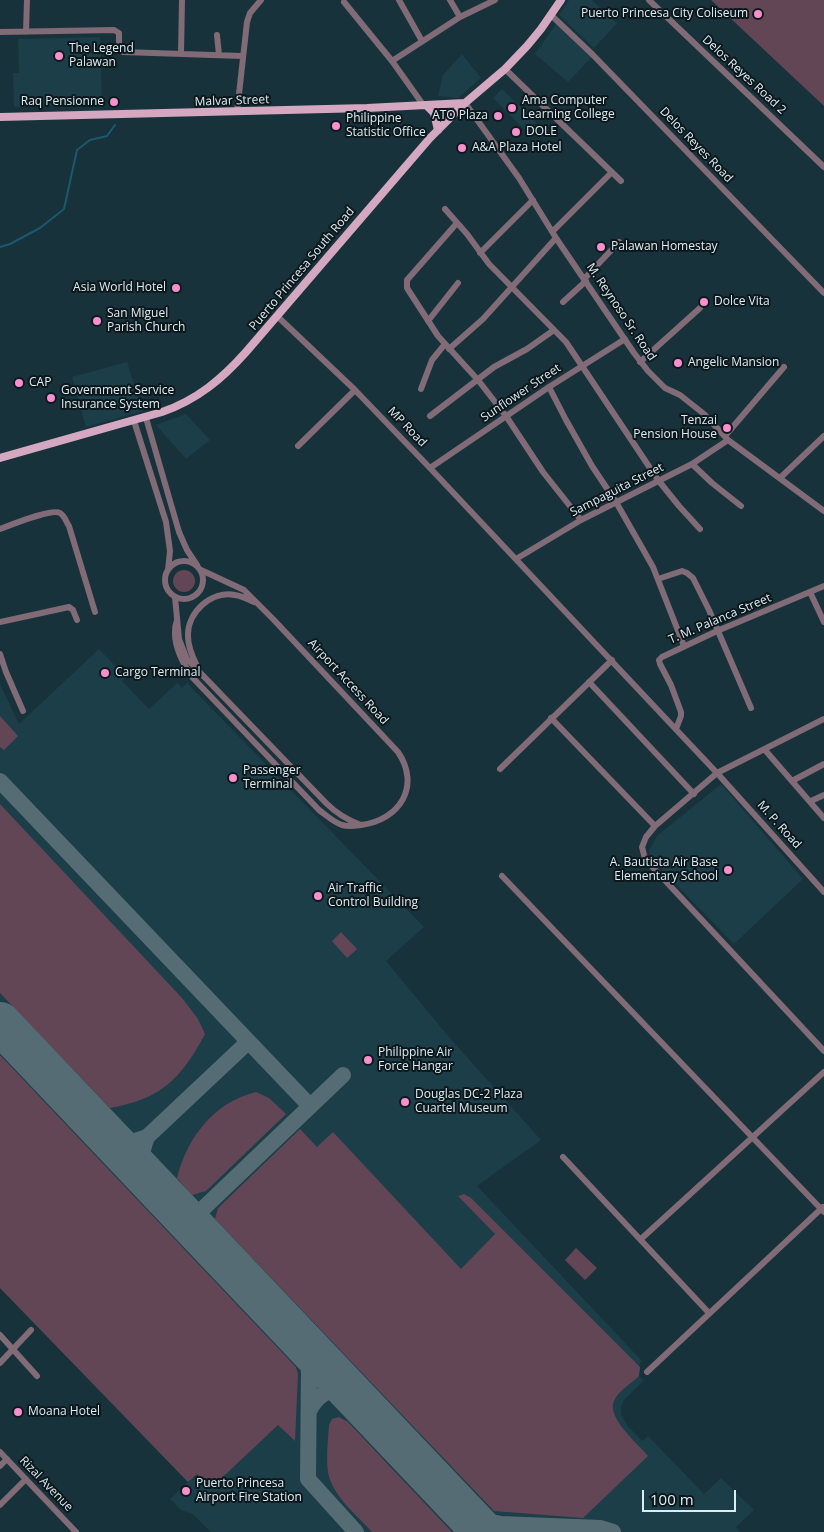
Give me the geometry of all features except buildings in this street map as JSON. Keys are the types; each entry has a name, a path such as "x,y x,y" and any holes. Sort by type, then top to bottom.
{"main road":[{"name":"Puerto Princesa South Road","path":"0,458 146,418 186,403 209,388 233,366 438,130 527,46 561,0"},
{"name":"Malvar Street","path":"0,117 237,112 465,103"},
{"path":"426,106 436,118 438,130"}],"street":[{"path":"26,32 27,0"},
{"path":"181,53 182,0"},
{"path":"237,112 247,22 250,13 261,0"},
{"path":"399,0 422,41"},
{"path":"450,0 460,17"},
{"path":"392,61 460,17 495,0"},
{"name":"Delos Reyes Road 2","path":"649,0 824,167"},
{"path":"344,2 426,106"},
{"name":"Delos Reyes Road","path":"551,15 593,55 824,293"},
{"path":"0,32 114,30 119,33 119,49 123,52 242,56"},
{"path":"217,35 219,55"},
{"path":"505,68 621,181"},
{"name":"M. Reynoso Sr. Road","path":"465,103 533,200 554,235 586,279 640,362 665,388 680,395 704,414 727,438 824,511"},
{"path":"421,389 432,360 483,319 554,235 612,172"},
{"path":"480,253 533,200"},
{"path":"445,209 510,287 566,342 658,480 700,529"},
{"path":"457,223 406,281 407,288 447,347 478,380 506,416 543,472 581,520"},
{"path":"563,302 618,242"},
{"path":"428,320 458,283"},
{"path":"640,362 700,308"},
{"name":"MP Road","path":"277,316 355,390 612,660"},
{"path":"430,416 494,367 527,349 554,330"},
{"name":"Sunflower Street","path":"430,468 549,386 625,339"},
{"name":"Sampaguita Street","path":"516,559 581,520 692,464 727,438 784,367"},
{"path":"549,386 566,420 592,466 616,502 658,579 684,646"},
{"path":"298,446 355,390"},
{"path":"134,422 166,522 170,551 165,580 166,585 175,597 191,599 200,592 204,581 199,568 187,550 180,532 146,418"},
{"path":"780,478 824,436"},
{"path":"692,464 741,506"},
{"path":"0,528 48,513 58,512 62,514 69,526 95,612"},
{"path":"168,570 175,563 186,561 199,568"},
{"name":"Airport Access Road","path":"177,620 173,632 187,670 206,693 319,810 340,824 352,827 383,820 401,804 408,779 403,759 258,603 244,590 199,568"},
{"path":"658,579 682,571 693,578 700,590 751,708"},
{"name":"T. M. Palanca Street","path":"676,729 681,712 674,692 660,664 660,660 664,655 717,630 824,586"},
{"path":"810,592 824,622"},
{"path":"198,670 189,648 187,634 190,622 196,611 209,600 221,595 235,595 258,603"},
{"name":"Airport Access Road","path":"175,597 179,639 191,664 326,803 339,815 363,825"},
{"path":"0,622 69,607 73,610 77,620"},
{"path":"0,654 23,710"},
{"path":"500,769 612,660"},
{"name":"M. P. Road","path":"612,660 824,892"},
{"path":"590,682 694,794"},
{"path":"551,718 655,826"},
{"path":"824,720 717,773 655,826 646,837 642,847 645,859 824,1051"},
{"path":"765,750 824,818"},
{"path":"792,781 824,764"},
{"path":"810,802 824,795"},
{"path":"502,876 823,1209 647,1372"},
{"path":"641,1239 824,1072"},
{"path":"563,1157 709,1313"},
{"path":"0,1363 31,1330"},
{"path":"0,1336 37,1376"},
{"name":"Rizal Avenue","path":"0,1452 76,1532"},
{"path":"0,1466 7,1460"},
{"path":"0,1505 26,1479"}],"shaded area":[{"path":"569,0 592,0 617,23 594,48 559,15"},
{"path":"711,0 824,0 824,106"},
{"path":"556,24 591,58 568,82 535,54"},
{"name":"The Legend Palawan","path":"100,37 102,104 14,107 13,73 19,73 18,39"},
{"path":"462,54 481,78 458,98 438,96 443,75"},
{"name":"Ama Computer Learning College","path":"502,89 536,122 526,131 493,98"},
{"path":"127,362 143,411 86,427 72,377"},
{"path":"186,414 210,440 186,459 156,425"},
{"path":"184,570 192,573 195,581 192,589 184,592 176,589 173,581 176,573"},
{"path":"99,649 126,677 122,681 149,709 177,683 182,688 187,683 424,927 386,961 449,1037 541,1140 477,1186 642,1361 639,1365 639,1376 644,1380 624,1400 621,1407 621,1414 627,1425 642,1441 648,1436 704,1494 721,1478 754,1510 736,1527 740,1532 211,1532 193,1514 181,1510 170,1499 188,1482 0,1288 0,684 19,724"},
{"path":"0,716 18,736 4,750 0,747"},
{"name":"A. Bautista Air Base Elementary School","path":"721,784 803,879 734,944 652,860 649,851 657,836"},
{"path":"0,804 182,998 198,1019 205,1034 196,1050 178,1075 168,1084 143,1099 110,1108 0,993"},
{"path":"341,932 357,949 347,958 332,941"},
{"path":"0,1055 296,1367 298,1374 295,1441 278,1425 211,1488 197,1474 188,1482 0,1288"},
{"path":"256,1092 269,1098 286,1114 206,1191 192,1195 177,1178 195,1136 215,1113 227,1104"},
{"path":"300,1129 317,1147 333,1132 461,1269 495,1234 458,1196 464,1194 471,1198 640,1367 639,1376 619,1394 614,1401 613,1407 615,1415 624,1430 648,1456 583,1518 494,1511 215,1219 218,1208"},
{"path":"576,1248 597,1268 585,1280 565,1260"},
{"path":"339,1417 348,1422 452,1532 372,1532 340,1497 330,1481 327,1460 329,1425 332,1419"}],"waterway":[{"path":"0,247 10,244 40,228 64,209 77,150 90,140 107,136 115,125"}],"taxiway":[{"path":"0,781 310,1106"},
{"path":"102,1131 123,1142 147,1137 248,1042"},
{"path":"189,1222 343,1075"},
{"path":"147,1137 142,1158 148,1179"},
{"path":"308,1348 308,1479 356,1532"},
{"path":"309,1411 323,1394 344,1386"},
{"path":"471,1519 501,1524 600,1528 613,1532"}],"runway":[{"path":"0,1023 483,1532"}],"place":[{"name":"Puerto Princesa City Coliseum","path":"758,14"},
{"name":"The Legend Palawan","path":"59,56"},
{"name":"Raq Pensionne","path":"114,102"},
{"name":"Ama Computer Learning College","path":"512,108"},
{"name":"ATO Plaza","path":"498,116"},
{"name":"Philippine Statistic Office","path":"336,126"},
{"name":"DOLE","path":"516,132"},
{"name":"A&A Plaza Hotel","path":"462,148"},
{"name":"Palawan Homestay","path":"601,247"},
{"name":"Asia World Hotel","path":"176,288"},
{"name":"Dolce Vita","path":"704,302"},
{"name":"San Miguel Parish Church","path":"97,321"},
{"name":"Angelic Mansion","path":"678,363"},
{"name":"CAP","path":"19,383"},
{"name":"Government Service Insurance System","path":"51,398"},
{"name":"Tenzai Pension House","path":"727,428"},
{"name":"Cargo Terminal","path":"105,673"},
{"name":"Passenger Terminal","path":"233,778"},
{"name":"A. Bautista Air Base Elementary School","path":"728,870"},
{"name":"Air Traffic Control Building","path":"318,896"},
{"name":"Philippine Air Force Hangar","path":"368,1060"},
{"name":"Douglas DC-2 Plaza Cuartel Museum","path":"405,1102"},
{"name":"Moana Hotel","path":"18,1412"},
{"name":"Puerto Princesa Airport Fire Station","path":"186,1491"}]}
